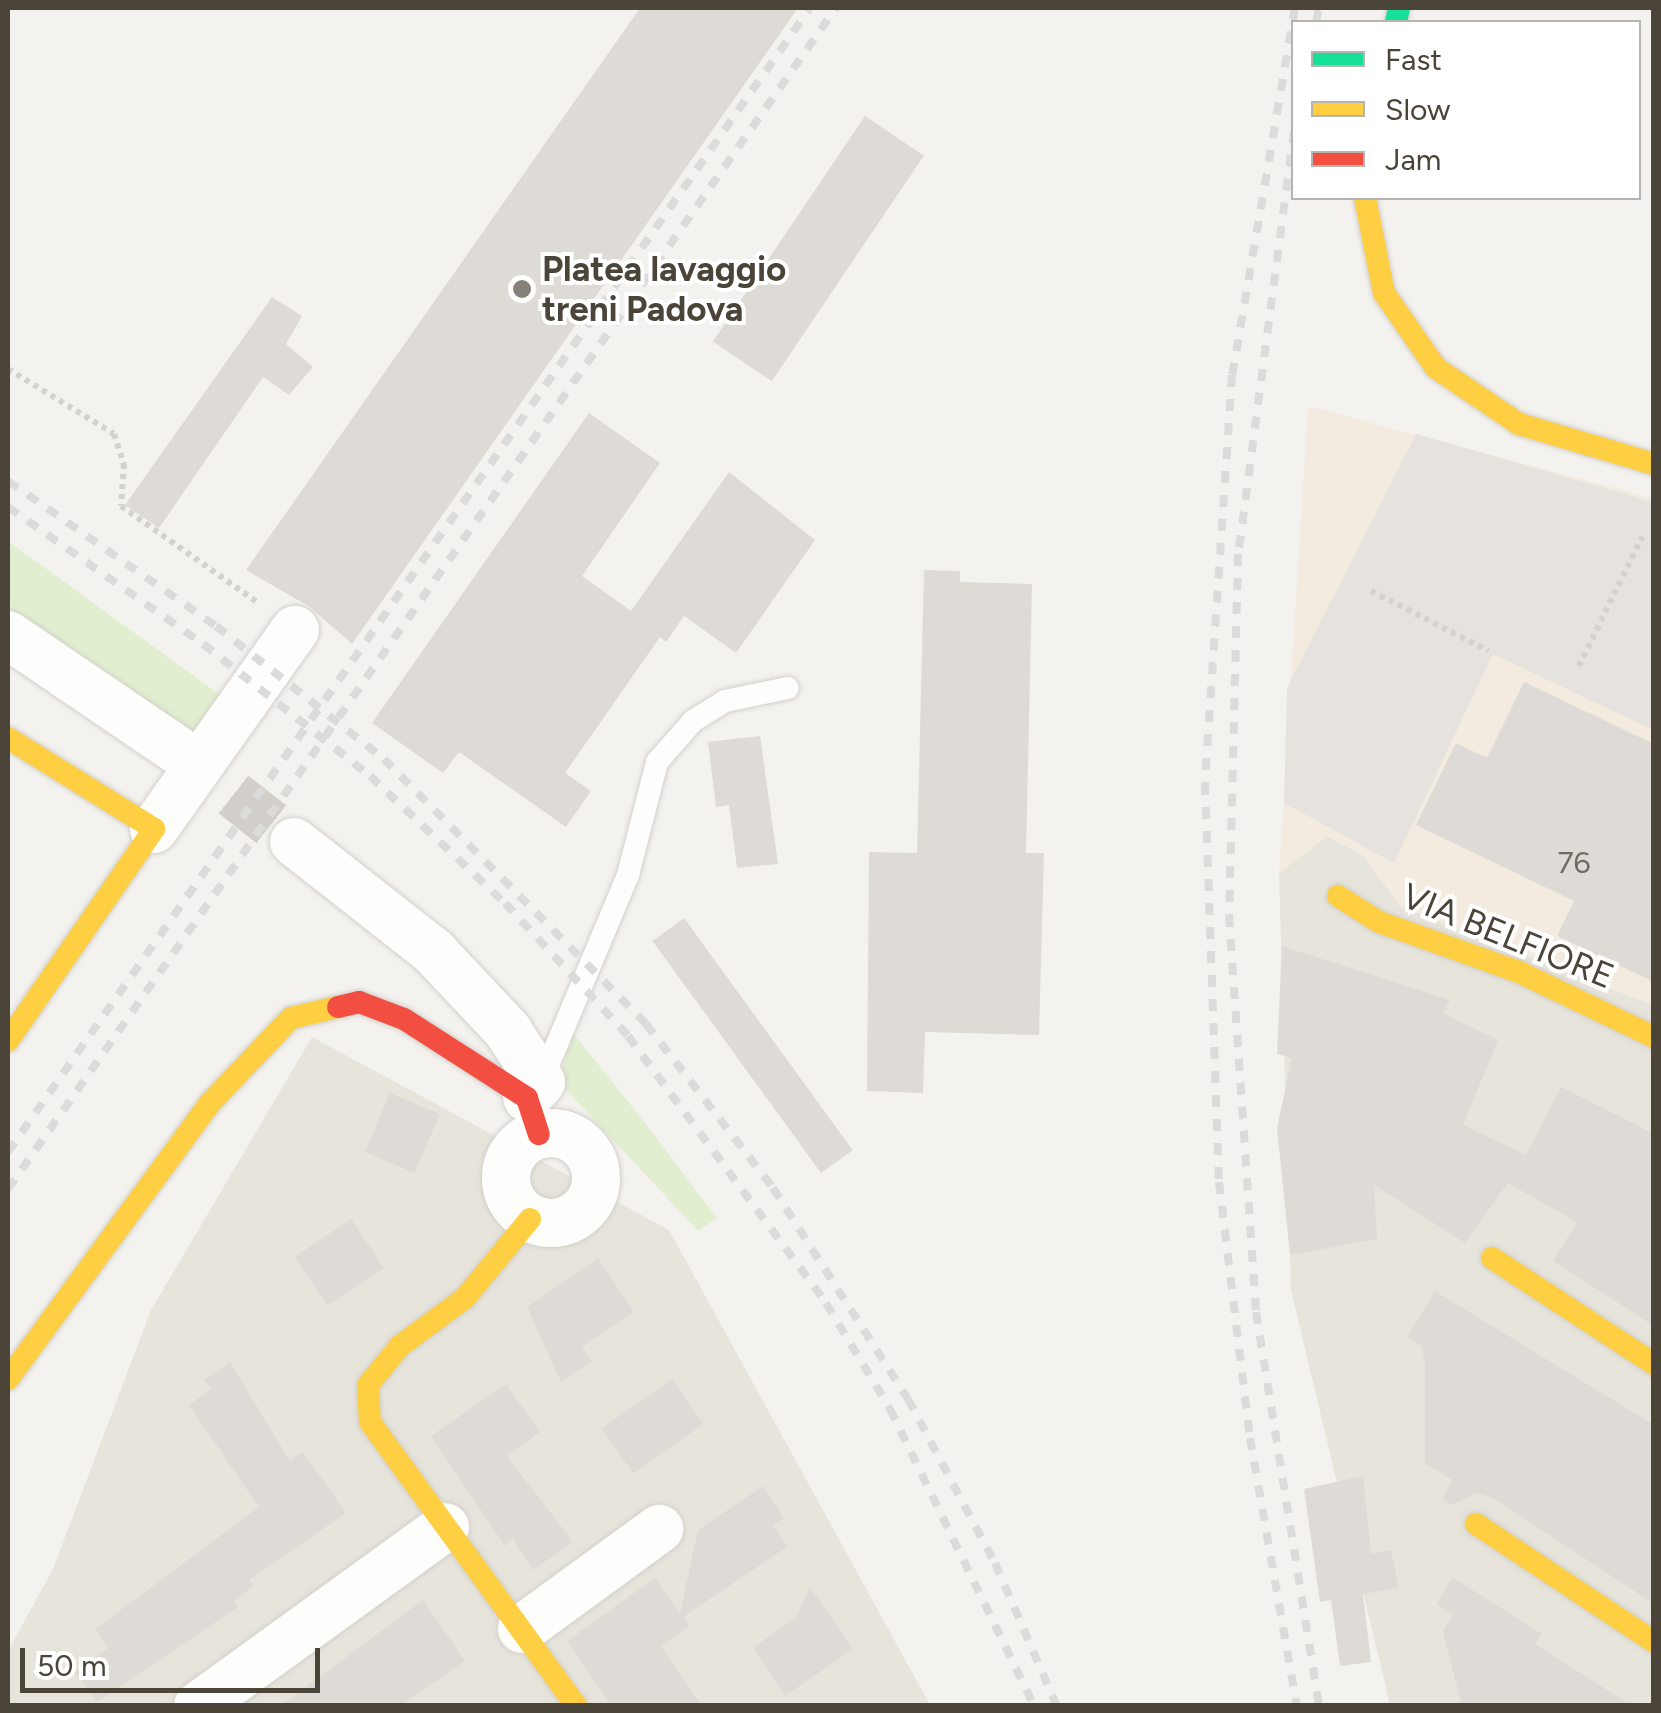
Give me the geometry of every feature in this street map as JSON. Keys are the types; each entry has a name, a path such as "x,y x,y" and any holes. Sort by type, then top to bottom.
{"street":[{"path":"1365,200 1384,293 1436,368 1519,424 1654,464"},
{"path":"8,1040 295,630"},
{"path":"8,635 177,750"},
{"path":"8,738 154,829"},
{"path":"8,1379 209,1104 291,1018 359,1002 404,1019 536,1104 575,1140 596,1180 572,1218 530,1219 515,1207 505,1177 536,1104 508,1032 433,951 294,842"},
{"name":"VIA BELFIORE","path":"1338,896 1379,922 1518,972 1654,1037"},
{"path":"530,1219 465,1298 400,1346 368,1386 370,1422 576,1706"},
{"path":"1492,1258 1654,1364"},
{"path":"1476,1524 1654,1642"},
{"path":"198,1706 445,1527"},
{"path":"522,1628 658,1529"}],"lane":[{"path":"536,1104 628,876 657,762 693,721 725,701 788,688"}],"path":[{"path":"8,369 114,434 124,464 121,506 295,630"},
{"path":"1579,666 1642,537"},
{"path":"1371,592 1489,652"}],"shaded area":[{"path":"1308,406 1653,498 1653,1005 1400,906 1363,855 1328,836 1279,873"},
{"path":"1416,434 1653,502 1653,730 1493,654 1394,863 1284,803 1287,688"},
{"path":"1327,836 1363,855 1400,906 1653,1005 1653,1705 1390,1705 1291,1290 1279,873"},
{"path":"312,1037 669,1230 930,1705 8,1706 8,1651 53,1569 151,1310"}],"green space":[{"path":"8,541 245,713 208,760 8,615"},
{"path":"573,1033 717,1218 698,1231 559,1082"}],"building":[{"name":"Platea lavaggio treni Padova","path":"640,8 798,8 352,644 310,607 246,570"},
{"path":"865,116 924,156 772,381 713,341"},
{"path":"272,297 302,316 286,344 313,367 289,395 263,377 159,528 125,505"},
{"path":"589,413 660,463 582,576 631,611 729,472 815,540 736,653 684,616 666,642 660,637 565,773 591,791 566,827 459,752 443,773 372,723"},
{"path":"924,570 960,571 960,582 1032,584 1026,853 1044,853 1039,1035 925,1032 923,1093 867,1091 869,852 917,853"},
{"path":"1524,682 1654,744 1654,982 1557,936 1574,901 1416,825 1456,743 1487,758"},
{"path":"760,736 778,864 737,868 729,805 716,807 708,742"},
{"path":"684,918 853,1150 821,1173 652,941"},
{"path":"1282,946 1450,1000 1443,1013 1498,1040 1463,1125 1526,1155 1561,1087 1654,1134 1654,1326 1553,1261 1577,1222 1508,1183 1465,1243 1374,1185 1377,1239 1290,1255 1277,1128 1292,1058 1277,1054"},
{"path":"390,1093 440,1114 415,1173 365,1152"},
{"path":"351,1219 384,1268 328,1306 295,1257"},
{"path":"598,1258 634,1312 582,1347 592,1361 561,1382 527,1307"},
{"path":"1435,1291 1654,1425 1654,1604 1493,1498 1477,1493 1452,1505 1442,1499 1453,1480 1425,1464 1425,1362 1421,1346 1407,1337"},
{"path":"230,1362 290,1461 303,1452 346,1513 249,1580 254,1586 234,1601 238,1607 97,1702 75,1672 108,1648 95,1629 259,1507 189,1405 211,1389 204,1380"},
{"path":"672,1379 704,1424 633,1473 602,1428"},
{"path":"506,1384 540,1432 507,1456 573,1542 533,1570 513,1539 505,1546 431,1436"},
{"path":"1363,1476 1371,1554 1391,1550 1399,1588 1363,1594 1371,1662 1340,1666 1331,1600 1320,1602 1304,1489"},
{"path":"763,1486 784,1518 773,1525 787,1547 683,1617 689,1626 661,1646 702,1706 612,1706 567,1641 655,1578 680,1613 698,1530"},
{"path":"1452,1577 1542,1634 1535,1644 1632,1706 1462,1706 1443,1631 1453,1615 1437,1604"},
{"path":"810,1587 853,1649 785,1696 753,1648 796,1617"},
{"path":"423,1600 465,1661 400,1706 280,1706"}],"tunnel":[{"path":"177,750 294,842"}],"railway":[{"path":"8,1152 810,8"},
{"path":"8,1189 836,8"},
{"path":"1293,20 1295,8"},
{"path":"1316,20 1319,8"},
{"path":"1291,31 1232,375 1205,783 1219,1182 1250,1438 1297,1706"},
{"path":"1291,154 1238,554 1229,915 1256,1312 1319,1706"},
{"path":"8,481 216,626 384,759 646,1024 773,1188 908,1399 995,1563 1057,1706"},
{"path":"8,507 203,644 370,776 505,903 628,1036 826,1303 890,1409 1034,1706"}],"traffic: fast":[{"path":"1396,20 1399,8"}],"traffic: slow":[{"path":"1365,200 1384,293 1436,368 1519,424 1654,464"},
{"path":"8,738 154,829 8,1041"},
{"path":"1338,896 1379,922 1519,972 1654,1037"},
{"path":"8,1379 209,1104 291,1018 338,1007"},
{"path":"530,1219 465,1298 400,1346 368,1385 370,1422 576,1706"},
{"path":"1492,1258 1654,1364"},
{"path":"1476,1524 1654,1642"}],"traffic: jam":[{"path":"338,1007 359,1002 404,1019 527,1098 539,1134"}],"place":[{"name":"Platea lavaggio treni Padova","path":"522,289"}]}
